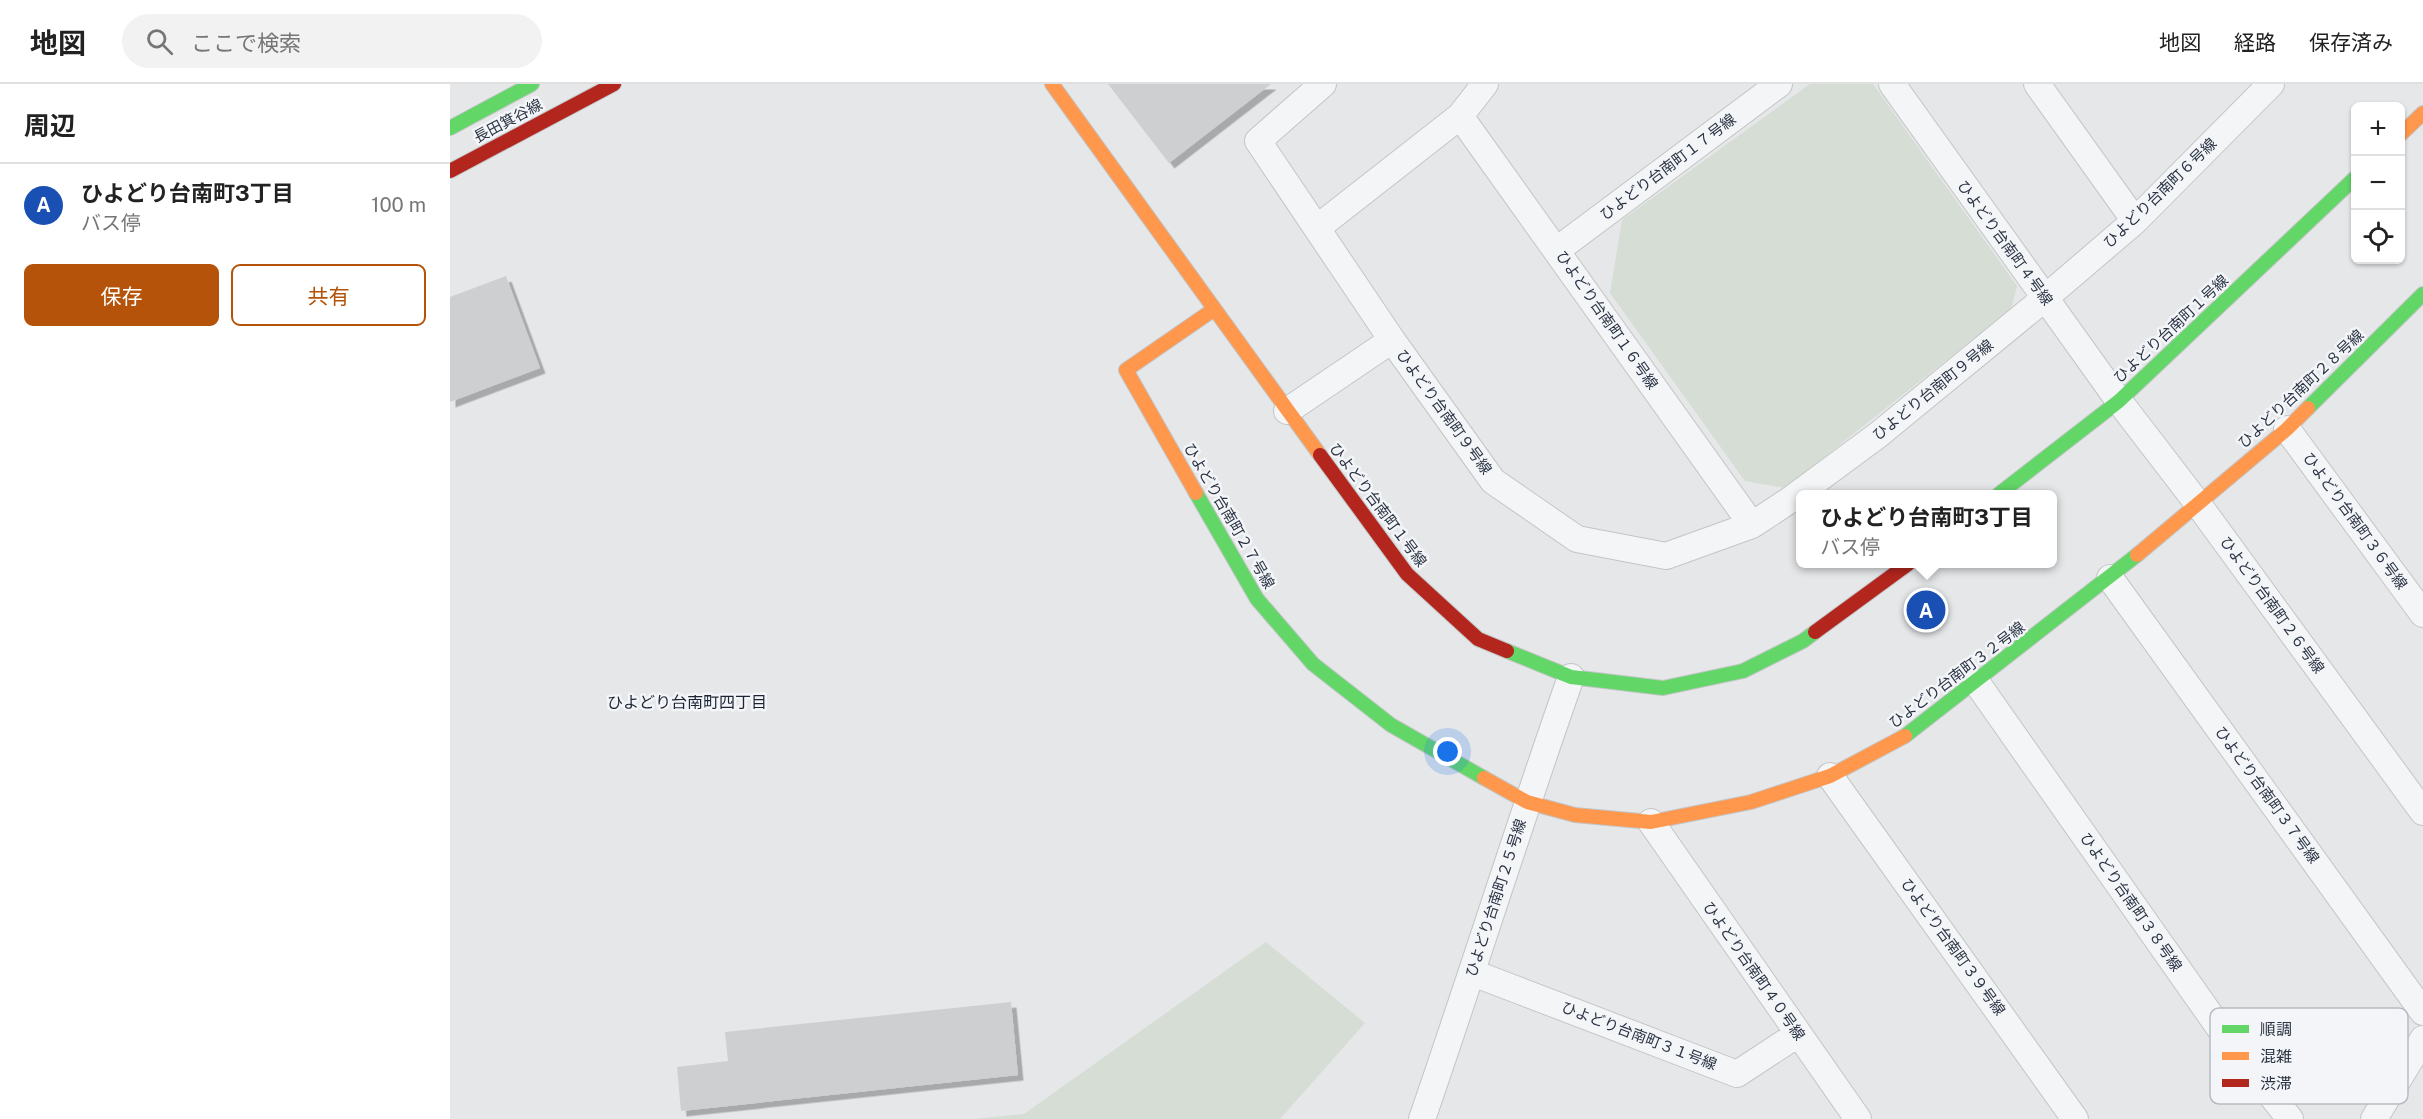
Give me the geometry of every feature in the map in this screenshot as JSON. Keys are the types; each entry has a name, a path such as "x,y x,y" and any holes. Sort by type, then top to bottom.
{"street":[{"name":"長田箕谷線","path":"450,128 532,84"},
{"name":"長田箕谷線","path":"450,171 614,84"},
{"name":"ひよどり台南町１号線","path":"1052,84 1213,310 1407,574 1478,639 1571,677 1663,688 1743,671 1803,641 1903,568"},
{"name":"ひよどり台南町９号線","path":"1323,84 1258,141 1392,340 1493,481 1577,539 1666,556 1752,525 1796,496"},
{"path":"1317,228 1460,116 1485,84"},
{"name":"ひよどり台南町１７号線","path":"1557,250 1779,84"},
{"name":"ひよどり台南町４号線","path":"1892,84 2119,401"},
{"path":"2037,84 2135,220"},
{"name":"ひよどり台南町６号線","path":"2045,298 2135,220 2258,89"},
{"path":"2405,130 2423,113"},
{"name":"ひよどり台南町１６号線","path":"1460,116 1752,525"},
{"name":"ひよどり台南町１号線","path":"2005,490 2119,401 2351,181"},
{"name":"ひよどり台南町２８号線","path":"2198,504 2287,429 2423,296"},
{"name":"ひよどり台南町９号線","path":"1804,490 1878,435 2045,298"},
{"name":"ひよどり台南町２７号線","path":"1213,310 1126,370 1257,599 1313,664 1391,725 1527,802"},
{"path":"1287,411 1392,340"},
{"name":"ひよどり台南町２６号線","path":"2119,401 2198,504 2423,812"},
{"name":"ひよどり台南町３６号線","path":"2287,429 2423,614"},
{"name":"ひよどり台南町３２号線","path":"1527,802 1575,815 1651,822 1751,802 1830,776 1902,738 1977,683 2110,578 2198,504"},
{"name":"ひよどり台南町３７号線","path":"2110,578 2423,1012"},
{"name":"ひよどり台南町２５号線","path":"1422,1119 1571,677"},
{"name":"ひよどり台南町３８号線","path":"1977,683 2210,1014"},
{"name":"ひよどり台南町３９号線","path":"1830,776 2076,1119"},
{"name":"ひよどり台南町４０号線","path":"1651,822 1858,1119"},
{"name":"ひよどり台南町３１号線","path":"1473,973 1737,1074 1798,1034"},
{"path":"2408,1063 2423,1039"},
{"name":"ひよどり台南町３８号線","path":"2278,1104 2290,1119"},
{"path":"2374,1119 2383,1104"}],"shaded area":[{"path":"1810,84 1873,84 2017,286 2011,309 1785,488 1745,481 1610,293 1622,220"},
{"path":"1266,942 1365,1023 1280,1119 975,1119 1024,1114"}],"building":[{"path":"1108,84 1271,84 1169,163"},
{"path":"506,276 540,368 450,402 450,297"},
{"path":"1011,1002 1018,1075 681,1111 677,1067 728,1061 725,1032"}],"traffic: fast":[{"path":"450,128 532,84"},
{"path":"2004,490 2119,401 2351,182"},
{"path":"2308,408 2423,294"},
{"path":"1196,493 1257,599 1313,664 1391,725 1484,778"},
{"path":"1905,736 2137,555"},
{"path":"1507,651 1571,677 1663,688 1743,671 1803,641 1815,632"}],"traffic: slow":[{"path":"1052,84 1320,455"},
{"path":"2405,130 2423,113"},
{"path":"1196,493 1126,370 1213,310"},
{"path":"2137,555 2287,429 2308,408"},
{"path":"1484,778 1527,802 1575,815 1651,822 1751,802 1830,776 1905,736"}],"traffic: jam":[{"path":"450,171 614,84"},
{"path":"1320,455 1407,574 1478,639 1507,651"},
{"path":"1815,632 1903,568"}],"place":[{"name":"ひよどり台南町3丁目","path":"1926,610"}],"district":[{"name":"ひよどり台南町四丁目","path":"687,702"}]}
